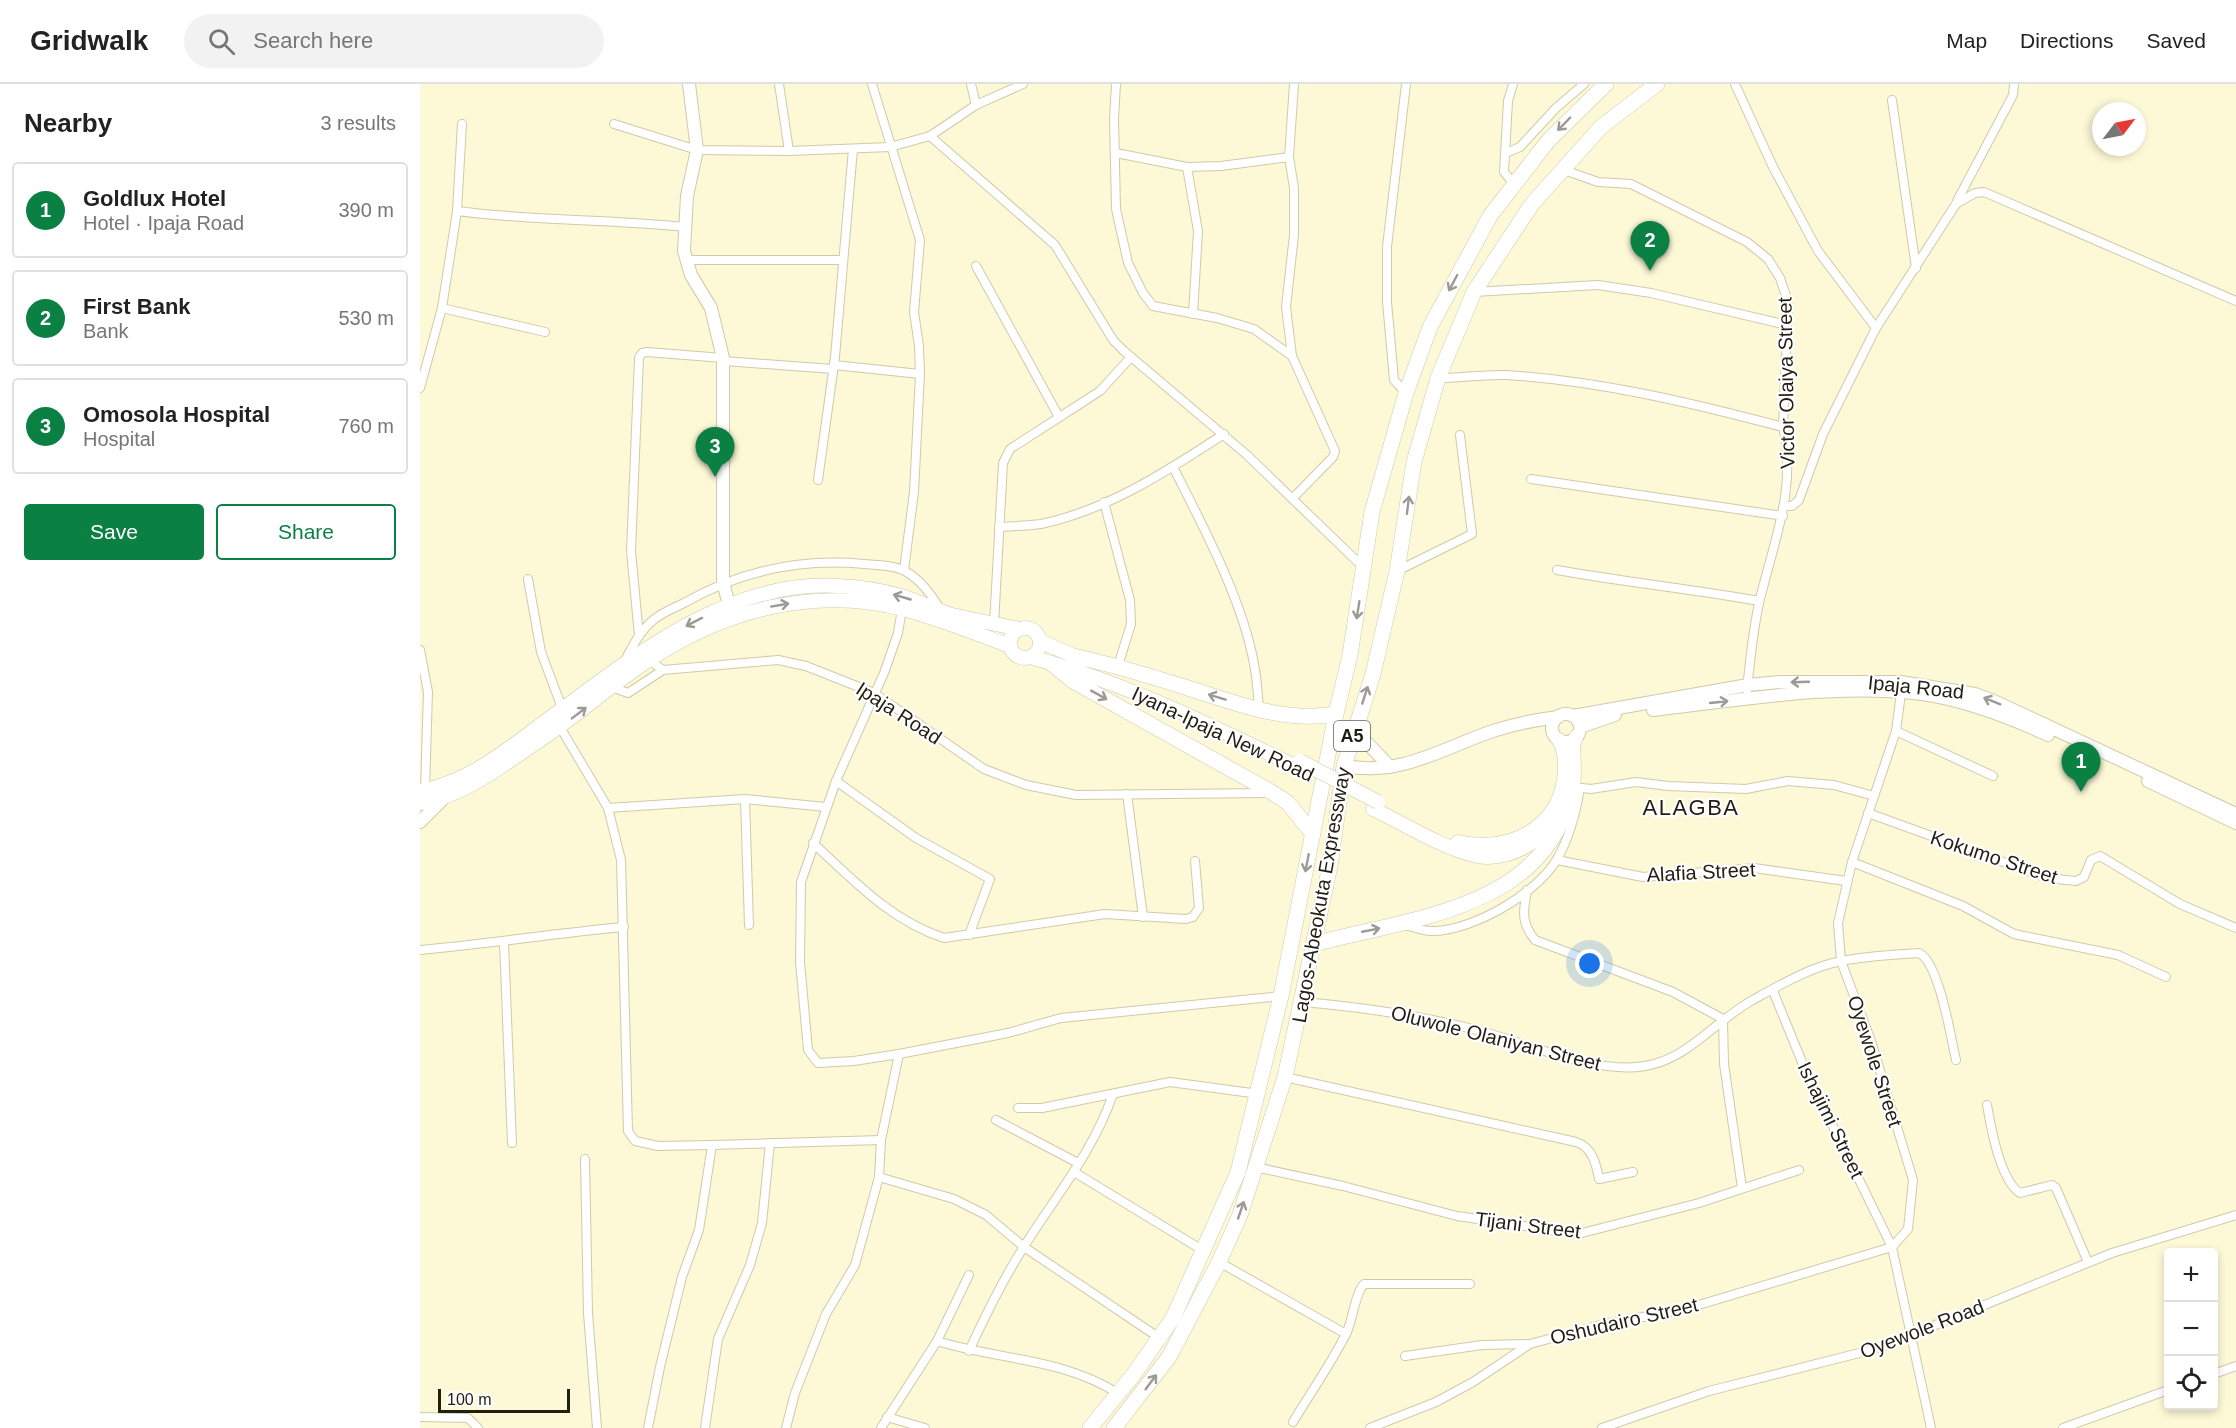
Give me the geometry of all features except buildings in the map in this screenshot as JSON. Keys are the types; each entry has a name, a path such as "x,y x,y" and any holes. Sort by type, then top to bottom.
{"highway":[{"name":"Lagos-Abeokuta Expressway","path":"1090,1428 1119,1394 1173,1318 1238,1172 1259,1094 1281,996 1336,714 1350,655 1372,512 1406,393 1430,327 1490,216 1548,141 1606,84"},
{"name":"Lagos-Abeokuta Expressway","path":"1114,1428 1174,1350 1219,1262 1240,1215 1285,1077 1303,1002 1330,866 1344,766 1373,674 1397,571 1414,462 1438,378 1474,292 1507,239 1561,169 1601,127 1657,84"},
{"path":"1073,656 1118,666 1259,710 1300,716 1336,714"},
{"path":"1051,663 1073,681 1273,792 1288,803 1313,834"},
{"path":"1314,944 1401,924 1471,902 1524,871 1544,853 1559,830 1574,792"}],"main road":[{"path":"689,84 697,150 687,196 685,260 711,308 723,360 723,582 729,605"},
{"path":"420,822 442,800 484,778 560,727 612,687 647,655 729,605 778,589 837,586 901,596 941,611 993,624 1030,629 1040,641 1038,651 1030,657 1016,655 1010,646 902,609 847,600 808,600 774,605 735,616 647,655 621,668 562,708 489,763 422,795"},
{"path":"1010,646 1012,636 1019,629"},
{"name":"Iyana-Ipaja New Road","path":"1040,641 1300,765 1446,846 1476,856 1491,856 1521,848 1535,841 1553,824 1574,792"},
{"name":"Iyana-Ipaja New Road","path":"1030,657 1082,672 1162,704 1300,765"},
{"name":"Ipaja Road","path":"1576,727 1748,685 1837,681 1901,682 1975,694 2236,814"},
{"name":"Ipaja Road","path":"1576,727 1619,714 1816,692 1901,693 1941,698 2008,718 2236,823"},
{"path":"1344,766 1367,770 1390,767 1438,754 1488,733 1522,722 1565,714 1576,727"},
{"path":"1556,736 1553,723 1558,717"},
{"path":"1522,722 1566,742 1576,727"},
{"path":"1574,792 1573,744 1576,727"},
{"path":"1354,729 1390,767"},
{"name":"Iyana-Ipaja New Road","path":"1375,805 1459,842 1480,846 1513,841 1539,825 1550,813 1562,790 1564,749 1556,736"},
{"path":"422,795 442,800"}],"street":[{"path":"778,84 789,151"},
{"path":"872,84 920,240 914,312 920,374 914,492 904,570"},
{"path":"971,84 976,105"},
{"path":"614,124 697,150 789,151 890,147 930,136 976,105 1023,84"},
{"path":"1116,84 1115,193 1122,240 1143,294 1153,306 1254,329 1292,356"},
{"path":"1293,498 1333,457 1335,452 1292,356 1286,307 1294,235 1294,188 1289,157 1294,84"},
{"path":"1406,84 1386,273 1394,380 1406,393"},
{"path":"1513,84 1508,101 1504,172 1514,183"},
{"path":"1506,153 1520,147 1556,108 1584,84"},
{"path":"1736,84 1773,167 1818,251 1876,328"},
{"path":"1786,506 1792,506 1799,500 1823,434 1876,328 1956,204 2013,95 2014,84"},
{"path":"1892,100 1916,268"},
{"path":"420,388 442,308 457,211 462,124"},
{"path":"930,136 1055,245 1113,340 1224,434 1364,568"},
{"path":"818,480 833,367 842,260 848,223 853,148"},
{"path":"1116,153 1187,167 1221,166 1289,157"},
{"path":"1187,167 1198,231 1193,314"},
{"name":"Victor Olaiya Street","path":"1561,169 1598,182 1631,184 1747,242 1768,259 1780,278 1788,302 1783,427 1788,447 1786,506 1759,601 1746,699"},
{"path":"1956,204 1975,193 1984,192 2236,301"},
{"path":"457,211 498,217 638,222 685,227"},
{"path":"685,260 842,260"},
{"path":"976,266 1059,417"},
{"path":"1474,292 1598,285 1651,293 1787,325"},
{"path":"442,308 545,332"},
{"path":"639,636 631,551 639,358 642,353 920,374"},
{"path":"993,624 1003,463 1010,449 1100,391 1131,357"},
{"path":"1438,378 1503,375 1566,380 1660,397 1783,427"},
{"path":"999,527 1040,524 1085,512 1153,480 1224,434"},
{"path":"1397,571 1472,534 1460,435"},
{"path":"1173,467 1226,581 1249,644 1259,710"},
{"path":"1531,479 1783,516"},
{"path":"1104,502 1130,600 1131,624 1118,666"},
{"path":"621,668 639,636 652,621 723,582 762,570 805,562 854,563 904,570 930,592 941,611"},
{"path":"1557,570 1610,580 1685,587 1759,601"},
{"path":"528,579 541,652 562,708"},
{"path":"902,609 895,643 836,781 801,882 800,962 808,1050 818,1063 854,1061 1008,1033 1061,1018 1281,996"},
{"path":"420,650 428,692 422,795"},
{"path":"612,687 628,693 663,670 647,655"},
{"name":"Ipaja Road","path":"663,670 778,660 843,678 874,693 964,756 1007,779 1076,795 1273,792"},
{"name":"Oyewole Street","path":"1892,1247 1908,1229 1914,1194 1913,1180 1871,1041 1841,961 1838,923 1851,862 1896,731 1901,693"},
{"path":"560,727 608,808 621,860 628,1131 635,1141 658,1146 881,1140"},
{"path":"1896,731 1993,776"},
{"path":"836,781 916,838 990,879 969,935"},
{"path":"1401,924 1431,932 1465,925 1508,905 1527,890 1557,860 1576,812 1574,792 1636,782 1668,786 1746,789 1768,783 1799,782 1834,785 1874,796"},
{"path":"1127,794 1143,917"},
{"path":"608,808 745,799 826,807"},
{"path":"745,799 748,925"},
{"name":"Kokumo Street","path":"1868,813 2047,879 2076,881 2084,877 2091,860 2100,856 2180,904 2236,928"},
{"path":"813,843 882,907 902,920 944,938 1105,914 1193,917 1199,908 1195,861"},
{"name":"Alafia Street","path":"1557,860 1643,877 1754,868 1846,881"},
{"path":"1851,862 1963,906 2014,934 2118,955 2166,976"},
{"path":"1527,890 1522,916 1526,929 1534,940 1672,992 1724,1019 1724,1064 1742,1188"},
{"path":"420,951 504,943 558,932 624,927"},
{"path":"504,943 512,1143"},
{"name":"Oluwole Olaniyan Street","path":"1303,1002 1368,1008 1473,1029 1599,1065 1641,1067 1661,1063 1685,1051 1724,1019 1752,1000 1773,991 1795,977 1841,961 1919,953 1923,955 1946,1014 1956,1060"},
{"name":"Ishajimi Street","path":"1773,991 1804,1067 1892,1247"},
{"path":"786,1428 795,1393 826,1314 855,1265 879,1177 881,1140 899,1053"},
{"path":"1285,1077 1576,1142 1585,1145 1590,1151 1599,1179 1633,1172"},
{"path":"1018,1108 1042,1108 1170,1082 1259,1094"},
{"path":"969,1351 995,1294 1105,1119 1113,1094"},
{"path":"1987,1105 1993,1137 2008,1183 2020,1193 2052,1185 2056,1188 2088,1262"},
{"path":"996,1120 1076,1168 1204,1251"},
{"path":"705,1428 718,1339 750,1265 762,1223 771,1143"},
{"path":"648,1428 682,1276 699,1230 712,1145"},
{"path":"585,1159 588,1313 597,1428"},
{"name":"Tijani Street","path":"1255,1167 1343,1186 1457,1216 1578,1234 1699,1203 1799,1170"},
{"path":"879,1177 954,1199 986,1215 1024,1246 1158,1337"},
{"name":"Oyewole Road","path":"1602,1428 1709,1391 1850,1356 1911,1336 2088,1262 2236,1215"},
{"path":"1892,1247 1931,1428"},
{"name":"Oshudairo Street","path":"1370,1428 1436,1402 1473,1382 1530,1344 1604,1324 1682,1310 1892,1247"},
{"path":"1219,1262 1346,1335"},
{"path":"881,1428 938,1341 969,1275"},
{"path":"1293,1422 1346,1335 1358,1303 1359,1290 1364,1284 1470,1284"},
{"path":"938,1341 969,1351 1032,1360 1098,1380 1119,1394"},
{"path":"1405,1356 1482,1345 1530,1344"},
{"path":"2218,1373 2236,1366"},
{"path":"2063,1428 2164,1392"},
{"path":"887,1417 925,1428"},
{"path":"420,1418 468,1418 478,1428"}],"place":[{"name":"First Bank","path":"1650,271"},
{"name":"Omosola Hospital","path":"715,477"},
{"name":"Goldlux Hotel","path":"2081,792"}],"district":[{"name":"ALAGBA","path":"1691,807"}]}
